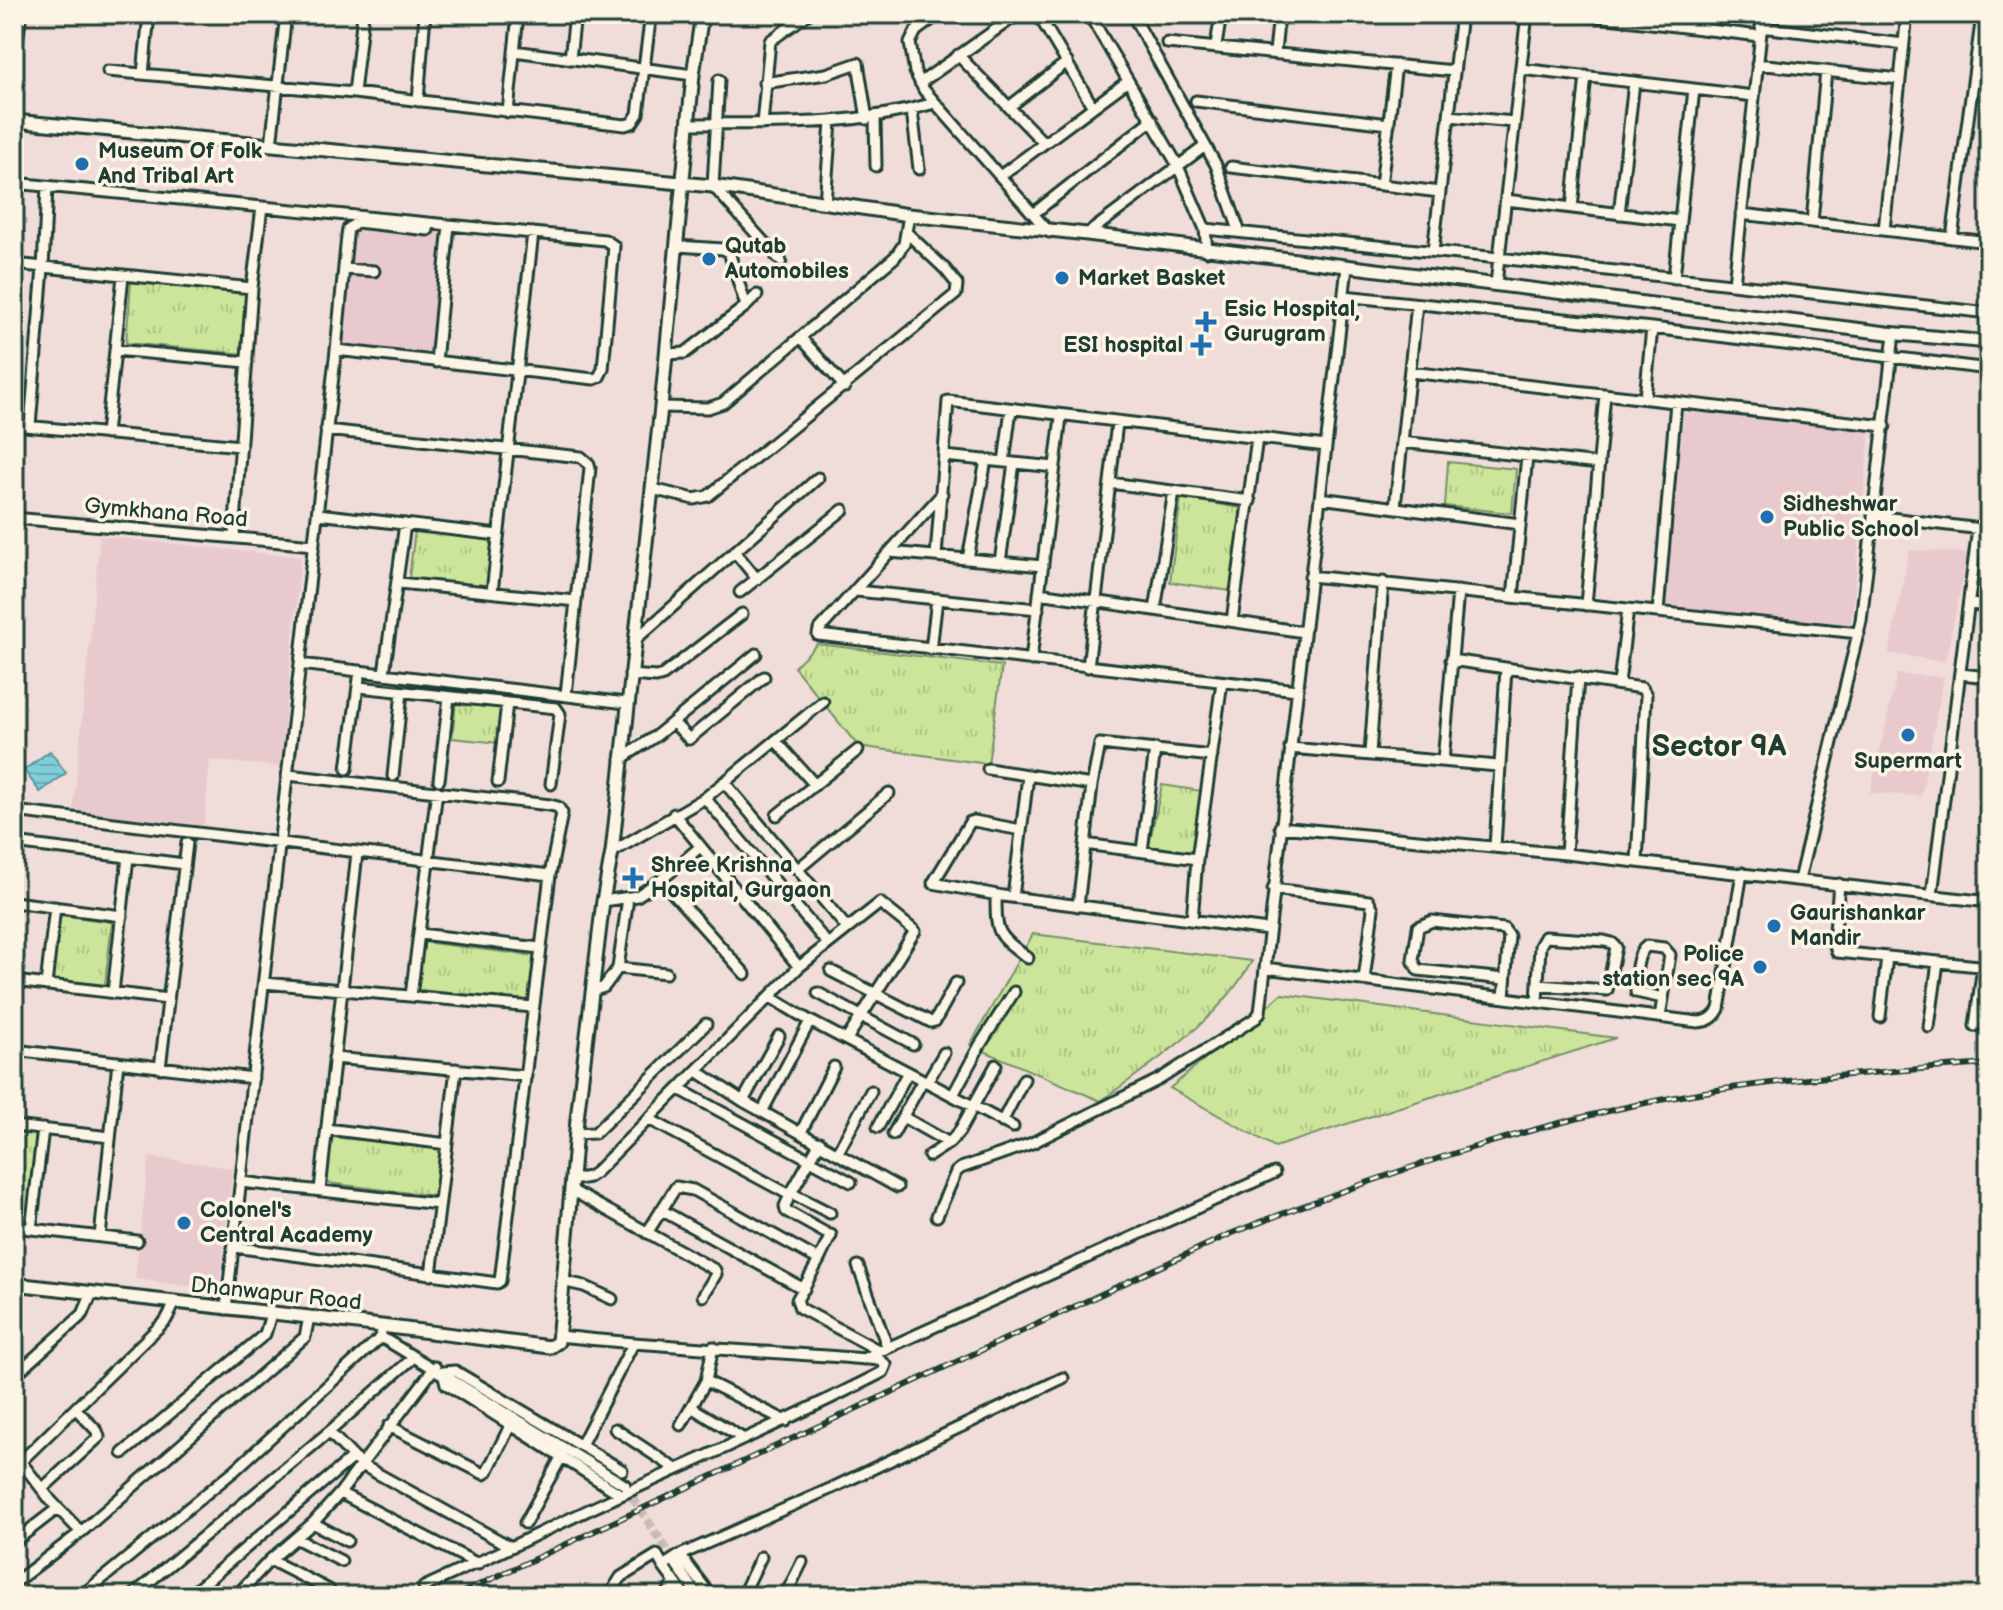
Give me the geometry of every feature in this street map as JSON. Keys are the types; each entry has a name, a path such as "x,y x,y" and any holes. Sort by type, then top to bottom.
{"street":[{"path":"14,63 21,14"},
{"path":"143,74 149,14"},
{"path":"271,145 284,14"},
{"path":"354,93 363,14"},
{"path":"418,101 425,14"},
{"path":"508,112 518,14"},
{"path":"570,59 575,14"},
{"path":"108,71 354,93 625,125 632,123 638,114 651,14"},
{"path":"81,1596 235,1470 381,1331 550,1347 560,1336 576,1134 603,901 612,852 661,407 693,75 702,14"},
{"path":"762,124 770,41 808,14"},
{"path":"939,14 916,31 910,43 920,83 1049,232"},
{"path":"920,83 1018,14"},
{"path":"1038,14 1093,107"},
{"path":"1089,14 1177,164 1205,229 1207,251"},
{"path":"1132,14 1216,165 1239,230"},
{"path":"1216,46 1221,14"},
{"path":"1275,52 1279,14"},
{"path":"1433,251 1461,14"},
{"path":"1496,284 1527,14"},
{"path":"1575,14 1702,29 1904,44"},
{"path":"1702,29 1703,14"},
{"path":"1734,284 1763,14"},
{"path":"1884,230 1907,14"},
{"path":"1951,14 1975,17 1981,23 1952,238"},
{"path":"1167,43 1454,71"},
{"path":"514,51 693,75"},
{"path":"958,55 1044,143"},
{"path":"1009,107 1067,62"},
{"path":"764,83 826,74 858,63 871,119 876,166"},
{"path":"1757,64 1900,79"},
{"path":"1381,185 1396,65"},
{"path":"1521,69 1754,96"},
{"path":"1812,222 1826,71"},
{"path":"1572,208 1586,76"},
{"path":"1975,78 1989,80"},
{"path":"719,80 713,186 781,261"},
{"path":"1000,176 1128,81"},
{"path":"1619,214 1634,82"},
{"path":"1674,278 1694,89"},
{"path":"1196,101 1389,124"},
{"path":"688,124 871,119 935,103"},
{"path":"912,110 919,169"},
{"path":"1449,116 1514,122"},
{"path":"1033,214 1152,120"},
{"path":"14,121 713,186 909,215 1087,234 1894,334 1989,342"},
{"path":"825,203 831,122"},
{"path":"1087,234 1205,146"},
{"path":"1231,167 1440,192"},
{"path":"14,183 605,240 614,246 603,369 594,379 336,350"},
{"path":"30,426 47,187"},
{"path":"1506,200 1680,221"},
{"path":"234,537 252,288 262,207"},
{"path":"1741,214 1989,242"},
{"path":"661,407 716,406 895,257 904,244 909,215"},
{"path":"226,1309 348,229 357,222 428,230"},
{"path":"436,362 449,225"},
{"path":"1205,229 1239,230 1989,313"},
{"path":"652,489 694,499 708,496 845,387 959,290 945,269 906,232"},
{"path":"492,592 533,233"},
{"path":"677,246 729,252 746,306"},
{"path":"14,264 252,288"},
{"path":"937,1216 956,1172 961,1168 1032,1143 1146,1086 1256,1018 1261,1007 1347,267"},
{"path":"344,269 374,271"},
{"path":"106,434 123,276"},
{"path":"666,354 685,353 757,295"},
{"path":"1344,296 1652,328 1989,369"},
{"path":"1395,507 1417,304"},
{"path":"1645,398 1652,328"},
{"path":"1799,880 1859,633 1894,334"},
{"path":"801,338 845,387"},
{"path":"115,350 247,362"},
{"path":"1410,372 1885,426"},
{"path":"1586,605 1605,394"},
{"path":"936,556 948,401 1061,417 1326,446"},
{"path":"1658,612 1676,402"},
{"path":"1000,562 1011,409"},
{"path":"1031,660 1061,417"},
{"path":"1088,667 1117,423"},
{"path":"14,425 241,446"},
{"path":"326,430 581,457 589,464 566,695"},
{"path":"1232,621 1257,438"},
{"path":"1402,442 1599,464"},
{"path":"944,456 1055,467"},
{"path":"1513,597 1527,456"},
{"path":"968,559 986,460"},
{"path":"633,641 818,478"},
{"path":"1110,483 1250,501"},
{"path":"1155,610 1174,491"},
{"path":"942,494 819,630 818,635 1297,690"},
{"path":"1320,498 1520,524"},
{"path":"740,592 843,510"},
{"path":"318,514 498,535"},
{"path":"1874,516 1984,529 1969,604 1932,895"},
{"name":"Gymkhana Road","path":"14,518 314,545"},
{"path":"384,673 405,524"},
{"path":"735,552 757,579"},
{"path":"890,552 1043,566"},
{"path":"1310,576 1859,633"},
{"path":"1370,753 1383,582"},
{"path":"399,583 576,601"},
{"path":"856,591 1038,609"},
{"path":"1443,761 1458,591"},
{"path":"1039,593 1304,632"},
{"path":"931,649 937,599"},
{"path":"1969,604 1989,606"},
{"path":"1619,683 1628,609"},
{"path":"630,675 663,675 742,614"},
{"path":"621,759 673,722 756,654"},
{"path":"1451,660 1642,688 1646,695 1637,862"},
{"path":"300,664 626,703"},
{"path":"1495,847 1506,668"},
{"path":"347,769 360,671"},
{"path":"1960,674 1989,677"},
{"path":"673,722 689,739 764,677"},
{"path":"1566,854 1578,677"},
{"path":"1192,920 1197,859 1222,682"},
{"path":"359,687 553,707 559,711 551,784"},
{"path":"393,776 402,692"},
{"path":"411,996 449,697"},
{"path":"612,852 705,798 823,702"},
{"path":"498,782 507,703"},
{"path":"776,741 815,785"},
{"path":"1078,906 1092,785 1100,744 1212,756"},
{"path":"1290,748 1498,766"},
{"path":"1142,851 1155,749"},
{"path":"777,815 858,750"},
{"path":"988,769 1092,785"},
{"path":"234,1247 431,1275 500,1281 540,948 561,808 438,786 288,775"},
{"path":"1013,897 1028,776"},
{"path":"724,782 847,928"},
{"path":"798,869 889,793"},
{"path":"705,798 827,943"},
{"path":"14,811 550,875"},
{"path":"674,814 799,967"},
{"path":"1021,830 970,822 933,881 938,885 996,895 1268,930"},
{"path":"1280,827 1566,854 1989,902"},
{"path":"14,843 184,864"},
{"path":"160,1068 187,843"},
{"path":"1085,844 1197,859"},
{"path":"603,901 637,896 700,847"},
{"path":"320,1190 357,853"},
{"path":"113,993 128,857"},
{"path":"1265,968 1708,1021 1719,1009 1742,873"},
{"path":"661,880 745,974"},
{"path":"1839,884 1835,948 1841,953 1986,967 1975,1026"},
{"path":"1273,889 1369,901 1373,909 1364,980"},
{"path":"996,895 997,929 1003,938 1028,958"},
{"path":"592,991 604,987 618,968 628,898"},
{"path":"14,902 122,916"},
{"path":"571,1185 596,1172 799,967 880,903 915,931 847,1039"},
{"path":"46,985 55,907"},
{"path":"1504,998 1509,936 1504,929 1432,921 1418,927 1413,960 1418,970 1505,979"},
{"path":"420,934 540,948"},
{"path":"1537,1002 1540,946 1545,937 1604,941 1616,947 1607,990 1538,985"},
{"path":"1660,1017 1669,967 1668,951 1647,946 1641,950 1639,957 1636,992 1663,998"},
{"path":"1880,1017 1887,957"},
{"path":"1929,1027 1938,962"},
{"path":"618,968 666,973"},
{"path":"831,971 933,1022 956,983"},
{"path":"14,981 168,999"},
{"path":"264,983 533,1007"},
{"path":"953,1095 1014,992"},
{"path":"818,993 913,1044"},
{"path":"770,997 1013,1127"},
{"path":"762,1112 810,1021"},
{"path":"576,1134 595,1133 706,1024"},
{"path":"743,1101 779,1036"},
{"path":"14,1050 253,1078"},
{"path":"893,1134 944,1053"},
{"path":"334,1058 526,1076"},
{"path":"100,1237 118,1062"},
{"path":"929,1156 959,1132 996,1065"},
{"path":"801,1132 834,1067"},
{"path":"431,1275 456,1069"},
{"path":"697,1071 743,1101 897,1187"},
{"path":"878,1127 908,1072"},
{"path":"1002,1122 1024,1079"},
{"path":"679,1089 851,1182"},
{"path":"838,1152 871,1091"},
{"path":"903,1117 949,1143"},
{"path":"649,1119 830,1213"},
{"path":"14,1126 110,1137"},
{"path":"31,1229 43,1129"},
{"path":"327,1129 447,1144"},
{"path":"820,1142 785,1206 786,1211 831,1236 797,1300 800,1308 882,1348"},
{"path":"863,1359 1274,1173"},
{"path":"241,1182 439,1204"},
{"path":"571,1185 647,1233 715,1270 716,1274 703,1296"},
{"path":"647,1233 676,1187 683,1187 819,1260"},
{"path":"661,1210 804,1289"},
{"path":"14,1227 137,1241"},
{"path":"858,1266 882,1348"},
{"path":"562,1281 584,1286 612,1299"},
{"name":"Dhanwapur Road","path":"14,1284 309,1317 381,1331 414,1357 439,1370 622,1489"},
{"path":"14,1376 83,1314 92,1293"},
{"path":"81,1532 18,1465 166,1320 175,1303"},
{"path":"123,1453 265,1334 271,1314"},
{"path":"14,1583 81,1532 305,1337 309,1317"},
{"path":"424,1587 478,1564 622,1489 786,1421 885,1370 886,1365 880,1360 633,1344 560,1336"},
{"path":"581,1445 633,1344"},
{"path":"681,1425 706,1381 713,1347"},
{"path":"132,1596 414,1357"},
{"path":"439,1370 455,1371 622,1470"},
{"path":"439,1370 446,1384 562,1456 622,1489"},
{"path":"189,1596 356,1461 439,1370"},
{"path":"663,1566 1063,1378"},
{"path":"706,1381 786,1421"},
{"path":"691,1407 744,1439"},
{"path":"42,1489 99,1437 76,1409"},
{"path":"389,1426 484,1474 511,1424"},
{"path":"615,1429 676,1469"},
{"path":"329,1432 356,1461 511,1547"},
{"path":"525,1523 562,1456"},
{"path":"240,1592 270,1560 297,1539 340,1493 356,1461"},
{"path":"340,1493 478,1564"},
{"path":"14,1542 58,1508"},
{"path":"313,1523 347,1541"},
{"path":"297,1539 341,1561"},
{"path":"609,1596 621,1577 657,1555 685,1596"},
{"path":"742,1596 761,1557"},
{"path":"678,1559 698,1596"},
{"path":"678,1559 711,1596"},
{"path":"270,1560 329,1590"},
{"path":"785,1596 802,1562"},
{"path":"666,1596 675,1582"},
{"path":"240,1592 258,1596"}],"shaded area":[{"path":"346,219 443,230 430,355 333,345"},
{"name":"Sidheshwar Public School","path":"1684,412 1870,429 1851,624 1664,605"},
{"path":"100,536 301,557 280,767 210,760 204,825 73,812"},
{"path":"1909,550 1968,553 1945,662 1889,653"},
{"name":"Supermart","path":"1897,674 1944,677 1921,796 1870,793"},
{"name":"Colonel's Central Academy","path":"149,1157 233,1168 219,1290 135,1279"}],"green space":[{"path":"131,282 251,293 245,354 126,343"},
{"path":"1448,462 1516,469 1512,513 1445,506"},
{"path":"1181,498 1241,508 1231,591 1170,582"},
{"path":"415,530 494,540 488,588 409,578"},
{"path":"817,644 1002,666 988,764 858,746 794,667"},
{"path":"456,702 503,708 499,743 452,738"},
{"path":"1162,785 1202,791 1195,855 1148,849"},
{"path":"59,915 112,922 105,985 52,979"},
{"path":"1033,934 1252,961 1222,1003 1204,1021 1101,1101 970,1045"},
{"path":"423,942 535,956 530,1005 417,991"},
{"path":"1282,994 1616,1038 1275,1147 1170,1088"},
{"path":"14,1131 36,1133 26,1225 14,1223"},
{"path":"332,1137 442,1149 436,1196 327,1183"}],"water":[{"path":"50,751 66,773 40,792 24,770"}],"tunnel":[{"path":"625,1486 676,1564"}],"railway":[{"path":"455,1596 1230,1234 1409,1168 1531,1131 1655,1101 1785,1081 1989,1064"}],"place":[{"name":"Museum Of Folk And Tribal Art","path":"82,164"},
{"name":"Qutab Automobiles","path":"709,259"},
{"name":"Market Basket","path":"1062,278"},
{"name":"Esic Hospital, Gurugram","path":"1206,322"},
{"name":"ESI hospital","path":"1201,345"},
{"name":"Sidheshwar Public School","path":"1767,517"},
{"name":"Supermart","path":"1908,735"},
{"name":"Shree Krishna Hospital, Gurgaon","path":"633,878"},
{"name":"Gaurishankar Mandir","path":"1774,926"},
{"name":"Police station sec 9A","path":"1760,967"},
{"name":"Colonel's Central Academy","path":"184,1223"}],"district":[{"name":"Sector 9A","path":"1719,747"}]}
